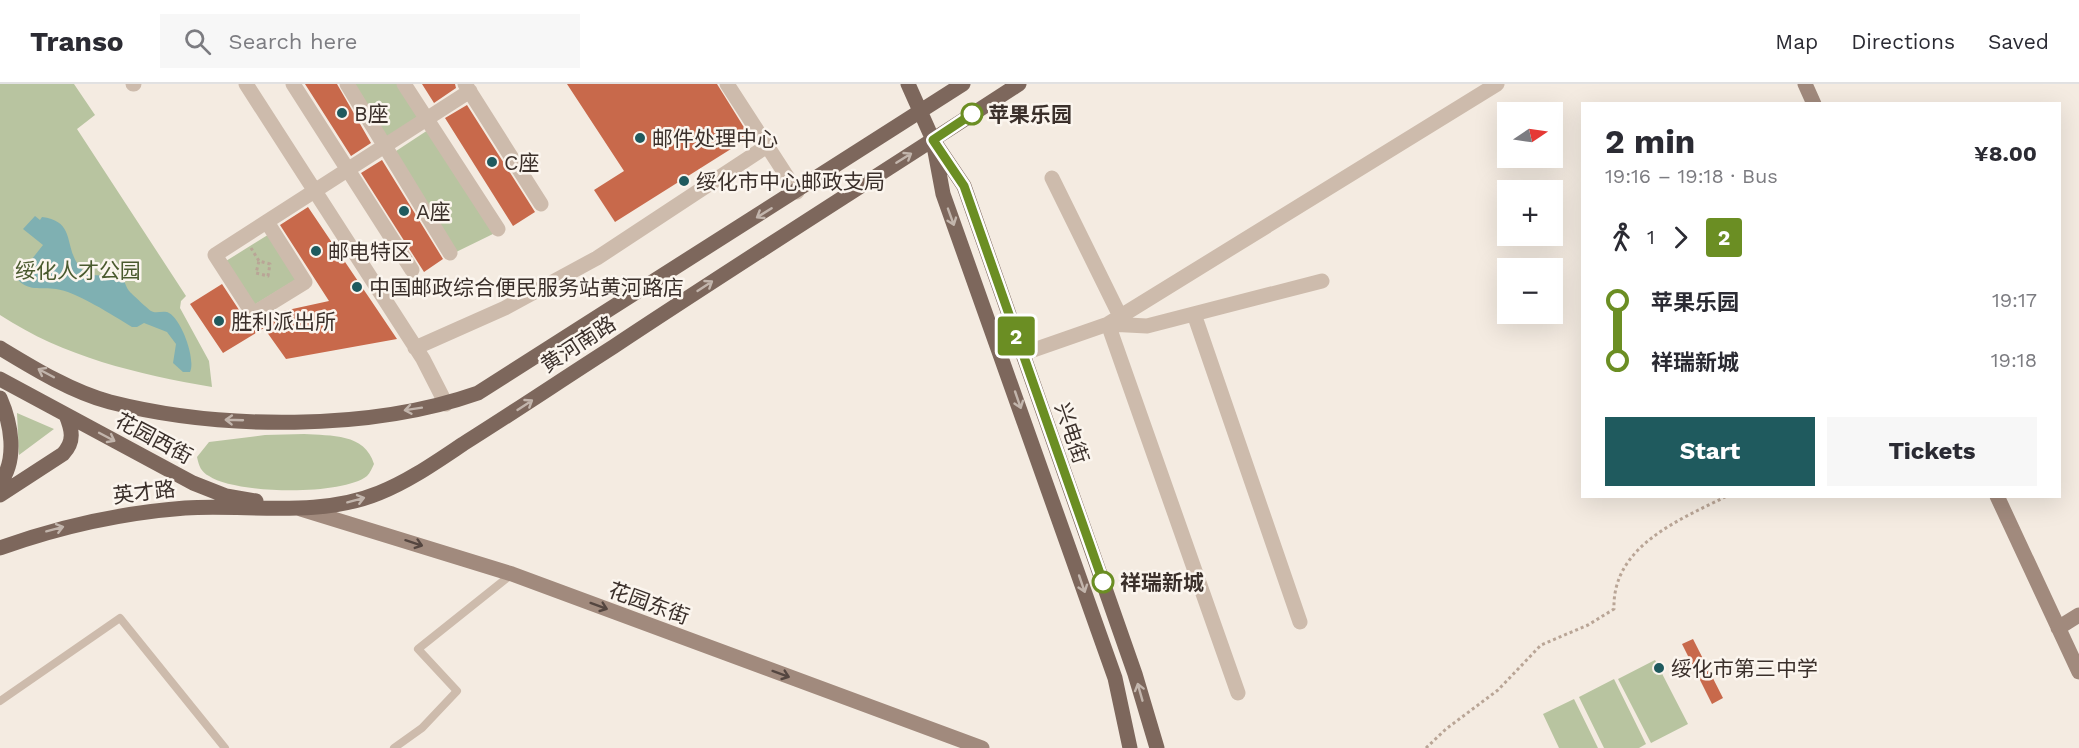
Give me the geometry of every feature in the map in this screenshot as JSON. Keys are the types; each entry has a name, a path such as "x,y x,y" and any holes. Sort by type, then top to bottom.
{"main road":[{"name":"兴电街","path":"908,84 933,140 964,186 1135,674 1157,748"},
{"name":"黄河南路","path":"292,423 360,418 446,404 478,393 797,192 963,84"},
{"name":"黄河南路","path":"298,508 338,505 377,494 409,479 1019,84"},
{"path":"1805,84 1813,102"},
{"name":"兴电街","path":"933,140 943,194 1004,360 1115,678 1130,748"},
{"path":"797,192 812,216"},
{"name":"花园西街","path":"0,348 63,382 108,401 207,419 292,423"},
{"path":"1004,360 1022,354"},
{"name":"花园西街","path":"0,379 193,483 226,496 298,508"},
{"path":"0,398 8,414 11,434 9,458 0,483"},
{"path":"0,495 71,445 70,426 66,415"},
{"path":"1998,498 2079,672"},
{"name":"英才路","path":"0,548 90,520 139,513 187,508 298,508"},
{"name":"花园东街","path":"298,508 512,574 982,748"},
{"path":"2058,628 2079,615"}],"street":[{"path":"246,84 415,348 446,404"},
{"path":"293,84 412,270"},
{"path":"347,84 450,253"},
{"path":"404,84 498,229"},
{"path":"727,84 797,192"},
{"path":"1022,354 1114,320 1497,84"},
{"path":"267,222 305,282 253,315 215,255 385,147 427,119 467,88 541,204"},
{"path":"415,348 505,308 576,270 767,146"},
{"path":"1052,178 1114,320 1238,693"},
{"path":"1114,320 1148,326 1322,281"},
{"path":"1194,314 1300,622"}],"lane":[{"path":"394,748 422,728 457,691 418,649 512,574"},
{"path":"0,700 120,618 225,748"}],"path":[{"path":"244,237 259,261 270,264 268,276 256,273 259,261"},
{"path":"1426,748 1446,729 1498,690 1541,645 1588,625 1614,609 1615,590 1622,573 1647,541 1658,531 1723,498"}],"green space":[{"name":"绥化人才公园","path":"0,84 74,84 95,115 77,129 186,296 181,301 180,308 209,361 212,387 129,370 75,353 24,330 0,315"},
{"path":"350,84 399,84 419,116 384,139"},
{"path":"428,130 495,233 452,254 390,155"},
{"path":"271,233 300,277 254,305 226,261"},
{"path":"17,413 54,429 19,455"},
{"path":"265,435 336,436 355,441 370,454 374,464 370,472 367,476 354,482 335,487 313,490 264,489 222,482 209,476 204,473 197,457 209,442"},
{"path":"1655,660 1688,724 1651,743 1618,679"},
{"path":"1614,679 1646,744 1639,748 1604,748 1579,697"},
{"path":"1574,699 1598,748 1559,748 1543,714"}],"water":[{"path":"35,216 40,220 42,217 54,220 62,225 74,257 88,275 120,276 130,292 151,311 167,312 174,317 187,341 191,359 190,372 183,372 173,363 176,344 167,332 144,323 132,327 73,294 56,289 30,287 17,278 43,245 23,229"}],"building":[{"name":"B座","path":"305,84 337,84 371,143 351,156"},
{"path":"422,84 455,84 456,88 434,103"},
{"path":"567,84 717,84 750,137 615,222 594,190 624,171"},
{"name":"C座","path":"467,105 535,212 513,226 445,118"},
{"name":"A座","path":"382,160 443,259 424,272 361,173"},
{"path":"308,207 397,339 286,359 264,328 223,353 190,304 222,284 245,319 253,324 274,313 329,301 280,225"},
{"path":"1693,639 1723,698 1712,704 1682,644"}],"bus line":[{"name":"2","path":"972,114 933,140 964,186 1103,582"}],"place":[{"name":"B座","path":"342,113"},
{"name":"苹果乐园","path":"972,114"},
{"name":"邮件处理中心","path":"640,138"},
{"name":"C座","path":"492,162"},
{"name":"绥化市中心邮政支局","path":"684,181"},
{"name":"A座","path":"404,211"},
{"name":"邮电特区","path":"316,251"},
{"name":"中国邮政综合便民服务站黄河路店","path":"357,287"},
{"name":"胜利派出所","path":"219,321"},
{"name":"祥瑞新城","path":"1103,582"},
{"name":"绥化市第三中学","path":"1659,668"}]}
